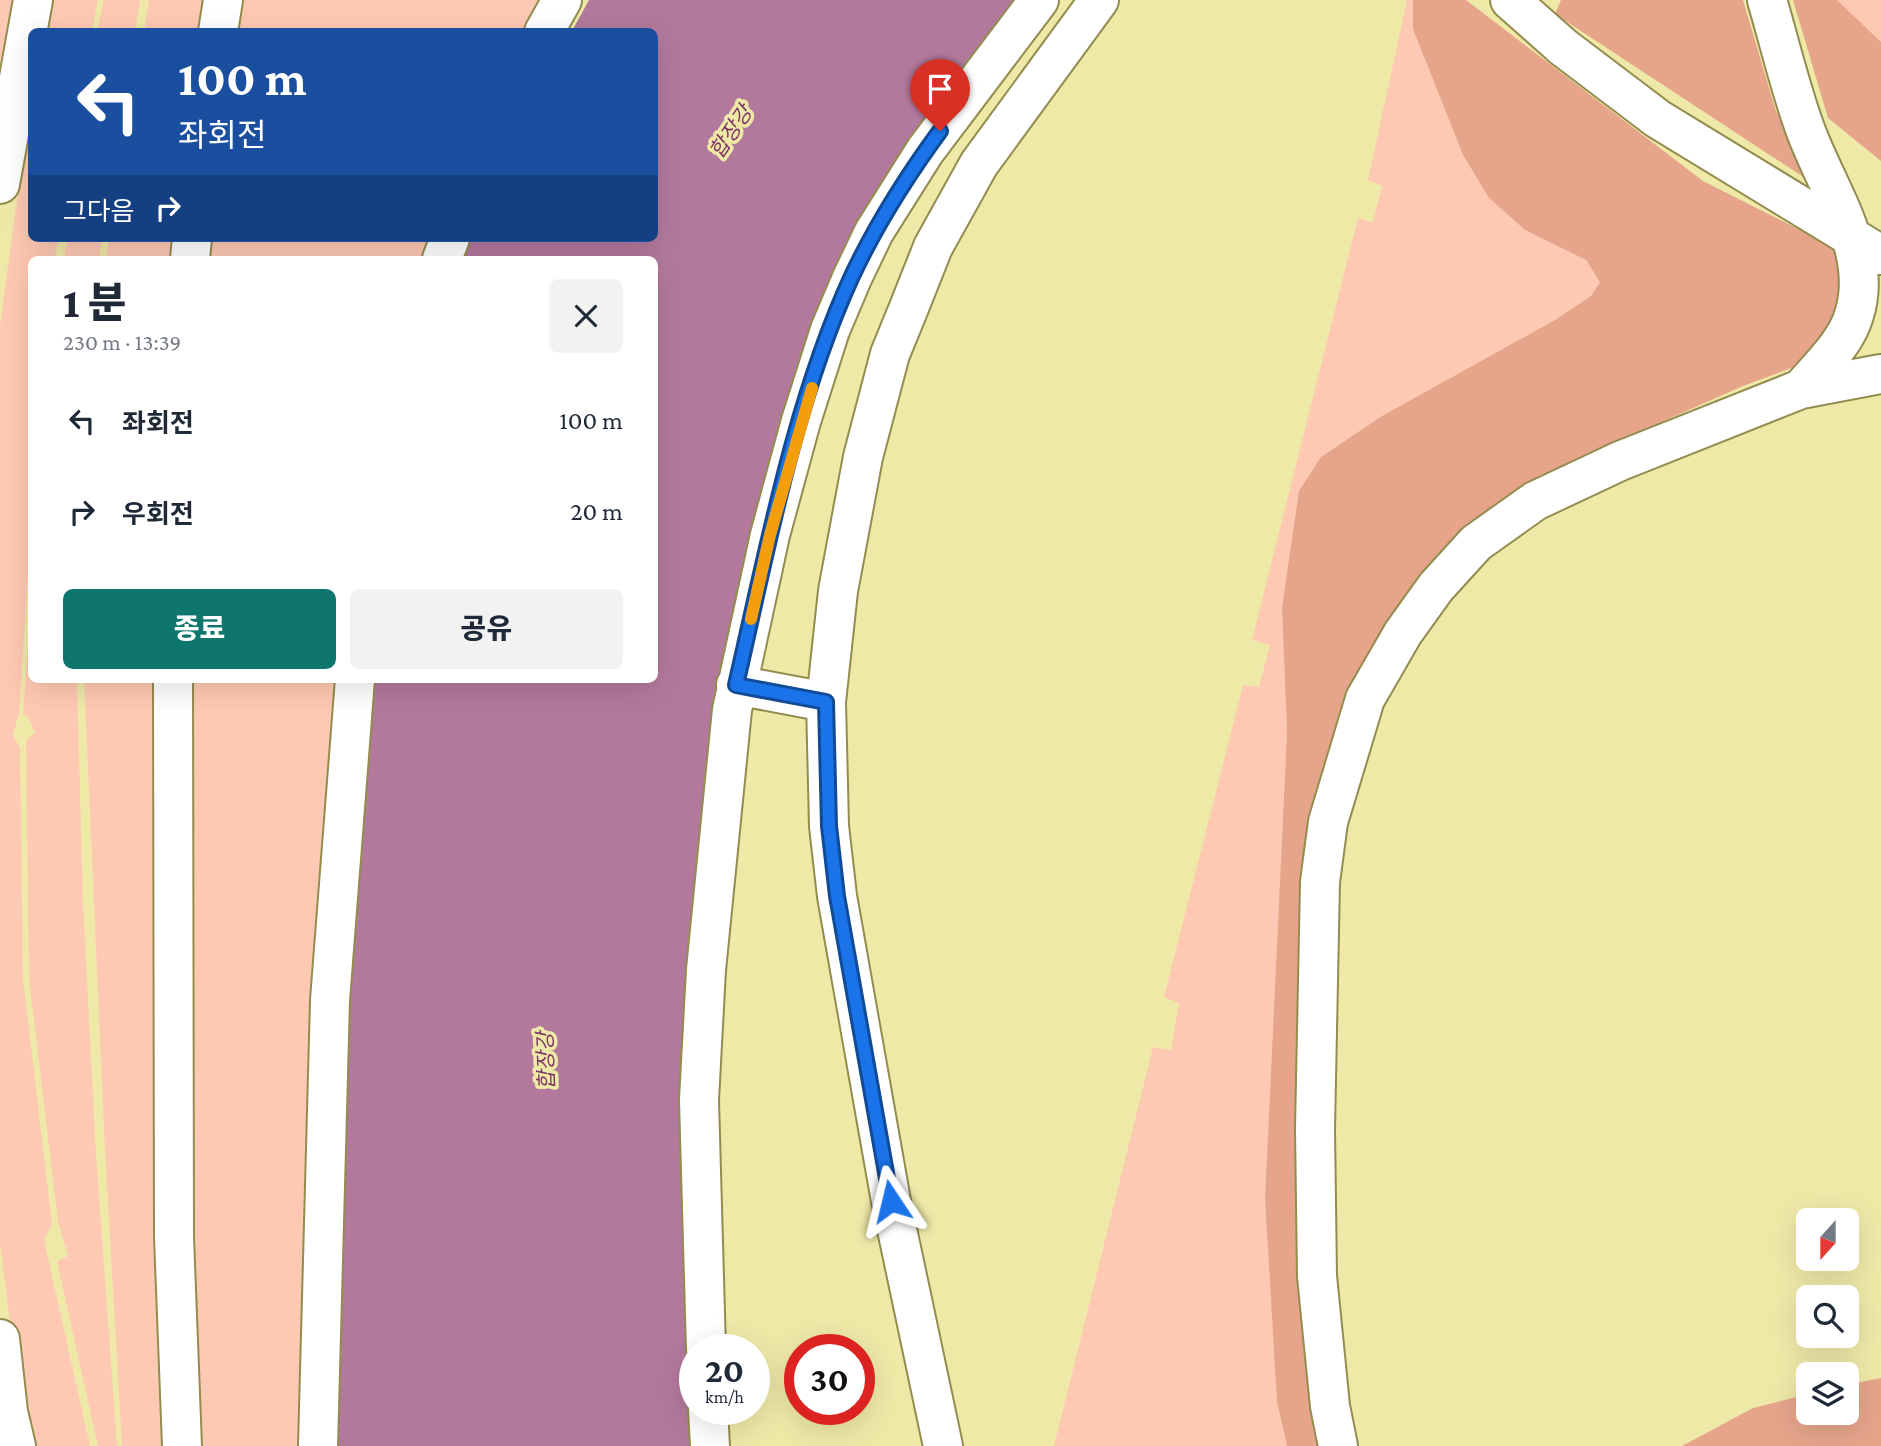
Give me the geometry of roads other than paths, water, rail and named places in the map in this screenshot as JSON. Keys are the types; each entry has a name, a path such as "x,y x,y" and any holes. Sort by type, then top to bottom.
{"street":[{"path":"0,184 33,0"},
{"path":"219,28 223,0"},
{"path":"546,28 562,0"},
{"path":"705,1334 700,1228 699,1100 713,890 724,771 736,685 770,535 801,421 831,330 874,232 925,150 1039,0"},
{"path":"943,1446 891,1201 837,896 829,826 826,702 838,591 863,457 890,354 933,247 979,164 1099,0"},
{"path":"1510,0 1563,47 1657,119 1866,245"},
{"path":"1767,0 1803,125 1866,245 1854,317 1835,350 1801,389"},
{"path":"1338,1446 1330,1406 1317,1276 1315,1129 1320,882 1328,821 1365,699 1403,633 1436,587 1476,543 1535,501 1620,461 1801,389 1881,374"},
{"path":"173,683 174,1237 182,1446"},
{"path":"318,1446 330,1000 355,683"},
{"path":"736,685 826,702"},
{"path":"0,1339 8,1412 16,1446"},
{"path":"709,1425 710,1446"}],"water":[{"name":"합장강","path":"589,0 1031,0 856,250 723,713 696,1334 679,1334 679,1425 698,1425 702,1446 336,1446 340,1088 373,683 658,683 658,256 462,256 469,242 658,242 658,28 574,28"}]}
